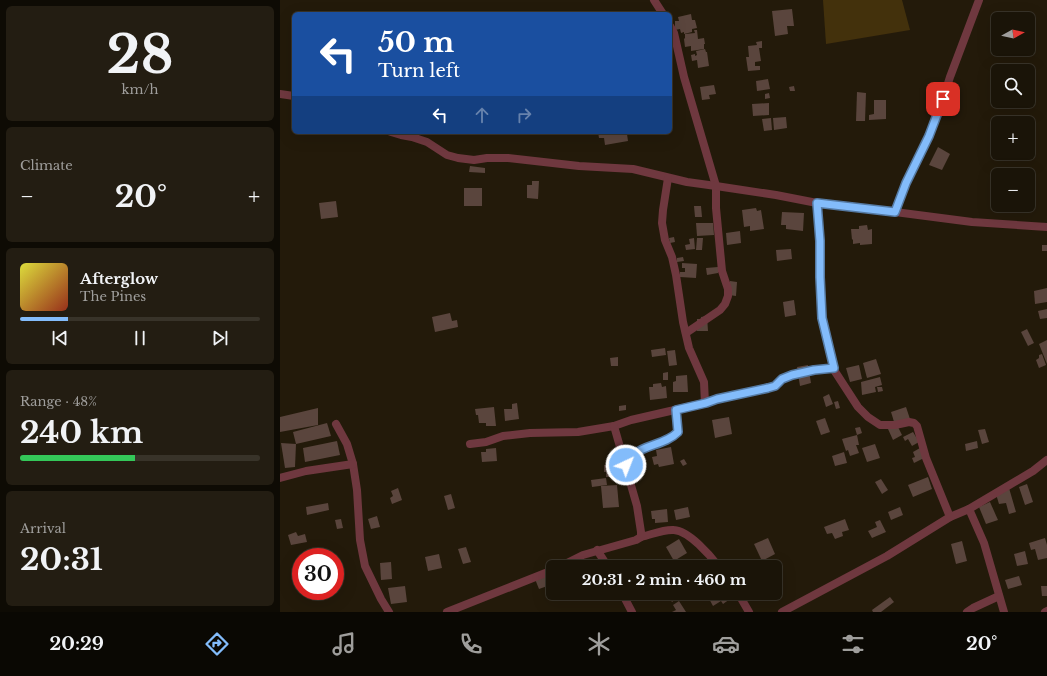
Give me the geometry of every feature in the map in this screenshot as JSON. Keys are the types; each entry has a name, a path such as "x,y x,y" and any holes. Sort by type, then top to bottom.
{"street":[{"path":"654,0 662,12"},
{"path":"895,212 906,183 929,136 979,0"},
{"path":"672,30 716,186 716,208 722,271 728,289 728,296 725,304 720,310 686,333"},
{"path":"280,94 292,96"},
{"path":"398,134 427,142 447,155 458,158 474,160 487,158 508,158 579,166 633,169 687,182 776,195 817,203 972,222 1047,227"},
{"path":"668,178 662,223 665,240 672,257 676,274 683,322 690,348 704,382 706,403"},
{"path":"817,203 820,241 822,318 834,368 858,407 868,417 880,425 895,425 909,422 914,423 917,426 926,458 950,518"},
{"path":"470,444 486,442 503,436 578,432 614,426 631,420 775,386 782,379 792,375 814,370 834,368"},
{"path":"626,465 632,456 639,451 665,442 678,432 676,410"},
{"path":"336,424 347,444 353,464 357,490 360,540 365,566 389,612"},
{"path":"614,426 637,506 642,532 641,537"},
{"path":"782,612 887,556 950,518 969,510 1033,471 1047,460"},
{"path":"280,478 306,471 353,464"},
{"path":"969,510 984,543 1004,612"},
{"path":"573,560 597,550 636,540 641,537 667,530 676,530 682,532 694,541 713,560"},
{"path":"597,550 603,560"},
{"path":"446,612 546,573"},
{"path":"968,612 973,608 999,596"},
{"path":"626,600 632,612"},
{"path":"742,600 749,612"}],"shaded area":[{"path":"823,0 902,0 910,30 826,44"}],"building":[{"path":"792,9 794,26 787,26 788,34 775,36 772,11"},
{"path":"691,14 692,20 695,20 697,28 692,29 692,32 684,34 684,32 681,33 680,29 675,30 675,21 679,21 678,17"},
{"path":"694,30 697,30 698,39 704,38 704,49 691,51 691,46 685,47 685,34 695,33"},
{"path":"762,41 762,48 759,48 761,61 755,62 755,66 760,66 760,70 748,71 746,57 749,57 748,46 757,45 756,42"},
{"path":"705,49 707,52 709,66 698,68 697,60 692,61 691,55 695,54 695,56 697,55 696,51"},
{"path":"768,79 770,89 757,91 756,81"},
{"path":"714,85 716,94 709,95 710,99 702,100 700,87"},
{"path":"794,86 795,91 790,91 789,87"},
{"path":"857,92 866,93 865,121 856,121"},
{"path":"769,93 770,98 765,99 765,94"},
{"path":"874,100 886,100 886,119 869,120 869,115 874,114"},
{"path":"769,103 769,115 753,116 752,104"},
{"path":"786,117 787,128 774,130 773,118"},
{"path":"771,118 772,130 764,131 762,119"},
{"path":"598,134 627,134 628,141 605,145 604,138 599,138"},
{"path":"938,147 950,154 942,170 929,165"},
{"path":"470,166 485,168 485,173 469,172"},
{"path":"532,181 539,181 538,199 527,198 527,185 532,185"},
{"path":"464,188 482,188 482,206 464,206"},
{"path":"336,201 338,217 321,219 319,203"},
{"path":"694,206 701,206 702,217 695,217"},
{"path":"756,208 757,211 761,210 764,229 750,231 750,226 744,227 742,210"},
{"path":"782,212 804,213 803,231 786,229 786,225 781,225"},
{"path":"696,223 713,223 714,235 697,236"},
{"path":"867,225 868,230 872,229 872,244 853,244 851,229 859,229 859,226"},
{"path":"740,231 741,243 727,245 726,233"},
{"path":"674,237 675,242 670,243 669,238"},
{"path":"694,238 695,249 686,250 685,245 690,244 689,239"},
{"path":"697,238 703,238 702,250 696,250"},
{"path":"1042,245 1047,245 1047,251 1042,251"},
{"path":"791,249 792,259 777,261 776,250"},
{"path":"683,257 684,261 677,262 677,258"},
{"path":"682,263 697,264 696,278 680,277 680,272 685,272 685,268 682,268"},
{"path":"718,267 718,273 707,275 706,268"},
{"path":"730,281 737,282 736,296 729,295"},
{"path":"1047,288 1047,302 1035,304 1034,291"},
{"path":"794,300 796,315 785,317 783,302"},
{"path":"1047,309 1047,318 1040,319 1038,311"},
{"path":"450,313 452,321 457,320 458,327 435,332 432,317"},
{"path":"707,316 708,331 697,331 697,319"},
{"path":"1027,329 1034,343 1028,346 1021,332"},
{"path":"1047,340 1047,364 1039,344"},
{"path":"665,348 666,355 652,357 651,350"},
{"path":"675,350 677,365 669,366 667,351"},
{"path":"1042,354 1046,365 1039,368 1036,360 1039,358 1039,355"},
{"path":"618,357 618,366 611,366 610,358"},
{"path":"876,359 881,374 867,378 863,363"},
{"path":"808,365 811,383 800,386 797,367"},
{"path":"859,365 862,379 850,382 846,368"},
{"path":"668,372 668,380 663,380 663,373"},
{"path":"687,375 688,392 673,392 673,382 676,381 676,376"},
{"path":"880,377 882,385 875,387 876,392 862,395 861,382"},
{"path":"661,383 662,387 666,386 667,398 650,400 649,387 653,387 653,384"},
{"path":"877,387 882,387 883,391 878,392"},
{"path":"829,394 833,404 826,407 823,397"},
{"path":"838,401 840,408 836,409 834,402"},
{"path":"517,403 519,419 505,421 504,409 512,409 512,404"},
{"path":"626,405 626,410 619,411 619,406"},
{"path":"494,407 496,426 486,426 486,423 479,423 478,415 476,415 475,409"},
{"path":"906,407 910,419 895,425 891,412"},
{"path":"318,408 318,425 280,432 280,417"},
{"path":"729,417 732,434 715,438 712,420"},
{"path":"825,418 830,432 821,435 816,421"},
{"path":"327,423 331,436 296,444 293,432"},
{"path":"897,425 902,435 893,440 888,429"},
{"path":"860,427 862,433 857,435 855,428"},
{"path":"985,429 989,442 982,444 978,430"},
{"path":"913,432 919,442 912,446 908,439 905,441 903,437"},
{"path":"857,435 859,445 856,445 859,453 850,456 848,450 846,451 842,439"},
{"path":"337,441 340,455 305,462 303,448"},
{"path":"977,441 978,448 966,451 965,444"},
{"path":"281,443 296,444 295,467 285,468"},
{"path":"875,444 880,458 867,462 862,448"},
{"path":"671,447 674,464 659,467 658,464 654,465 652,457 657,456 656,450"},
{"path":"496,448 497,461 482,462 481,452 486,452 486,449"},
{"path":"920,448 924,458 914,463 912,458 915,457 913,452"},
{"path":"844,452 847,463 835,466 832,456"},
{"path":"684,459 687,464 683,466 680,461"},
{"path":"619,463 621,478 611,479 611,477 606,477 604,465"},
{"path":"928,477 932,489 913,497 908,485"},
{"path":"606,478 607,485 592,487 591,480"},
{"path":"881,479 888,490 882,494 875,482"},
{"path":"1027,484 1033,502 1025,505 1019,487"},
{"path":"617,485 619,507 603,508 601,486"},
{"path":"398,488 402,500 392,504 390,498 393,496 391,491"},
{"path":"1009,488 1016,512 1009,514 1006,503 999,504 995,491"},
{"path":"451,494 455,508 448,510 444,496"},
{"path":"990,502 998,520 986,524 979,507"},
{"path":"328,503 329,510 307,515 306,507"},
{"path":"688,507 690,517 676,520 674,510"},
{"path":"900,507 903,515 891,520 888,512"},
{"path":"667,509 668,522 655,523 655,519 652,519 651,511"},
{"path":"377,516 380,527 371,529 368,519"},
{"path":"341,519 343,528 337,529 335,520"},
{"path":"845,519 849,530 842,532 843,536 835,539 832,533 827,534 824,527"},
{"path":"880,520 886,532 872,538 868,531 877,527 875,522"},
{"path":"296,532 298,536 305,534 307,542 291,545 288,535"},
{"path":"768,538 775,554 762,560 754,544"},
{"path":"1045,538 1047,545 1047,558 1038,560 1035,549 1031,550 1029,543"},
{"path":"679,539 687,553 673,560 666,547"},
{"path":"962,541 967,561 956,564 951,544"},
{"path":"466,547 471,562 463,564 458,549"},
{"path":"1025,551 1028,564 1017,566 1014,554"},
{"path":"439,554 442,568 428,571 425,557"},
{"path":"391,562 392,579 381,580 380,563"},
{"path":"546,572 546,586 539,589 535,579"},
{"path":"1019,576 1022,585 1008,589 1005,580"},
{"path":"405,586 407,602 391,604 388,588"},
{"path":"1041,586 1047,586 1047,596 1042,596"},
{"path":"890,597 894,602 881,612 873,612 872,610"},
{"path":"710,600 729,600 723,604 721,601 713,606"},
{"path":"679,601 686,612 672,612 676,610 673,605"}],"route":[{"path":"626,465 632,456 639,451 665,442 678,432 676,410 775,386 782,379 792,375 814,370 834,368 822,318 820,241 817,203 895,212 906,183 929,136 943,99"}]}
